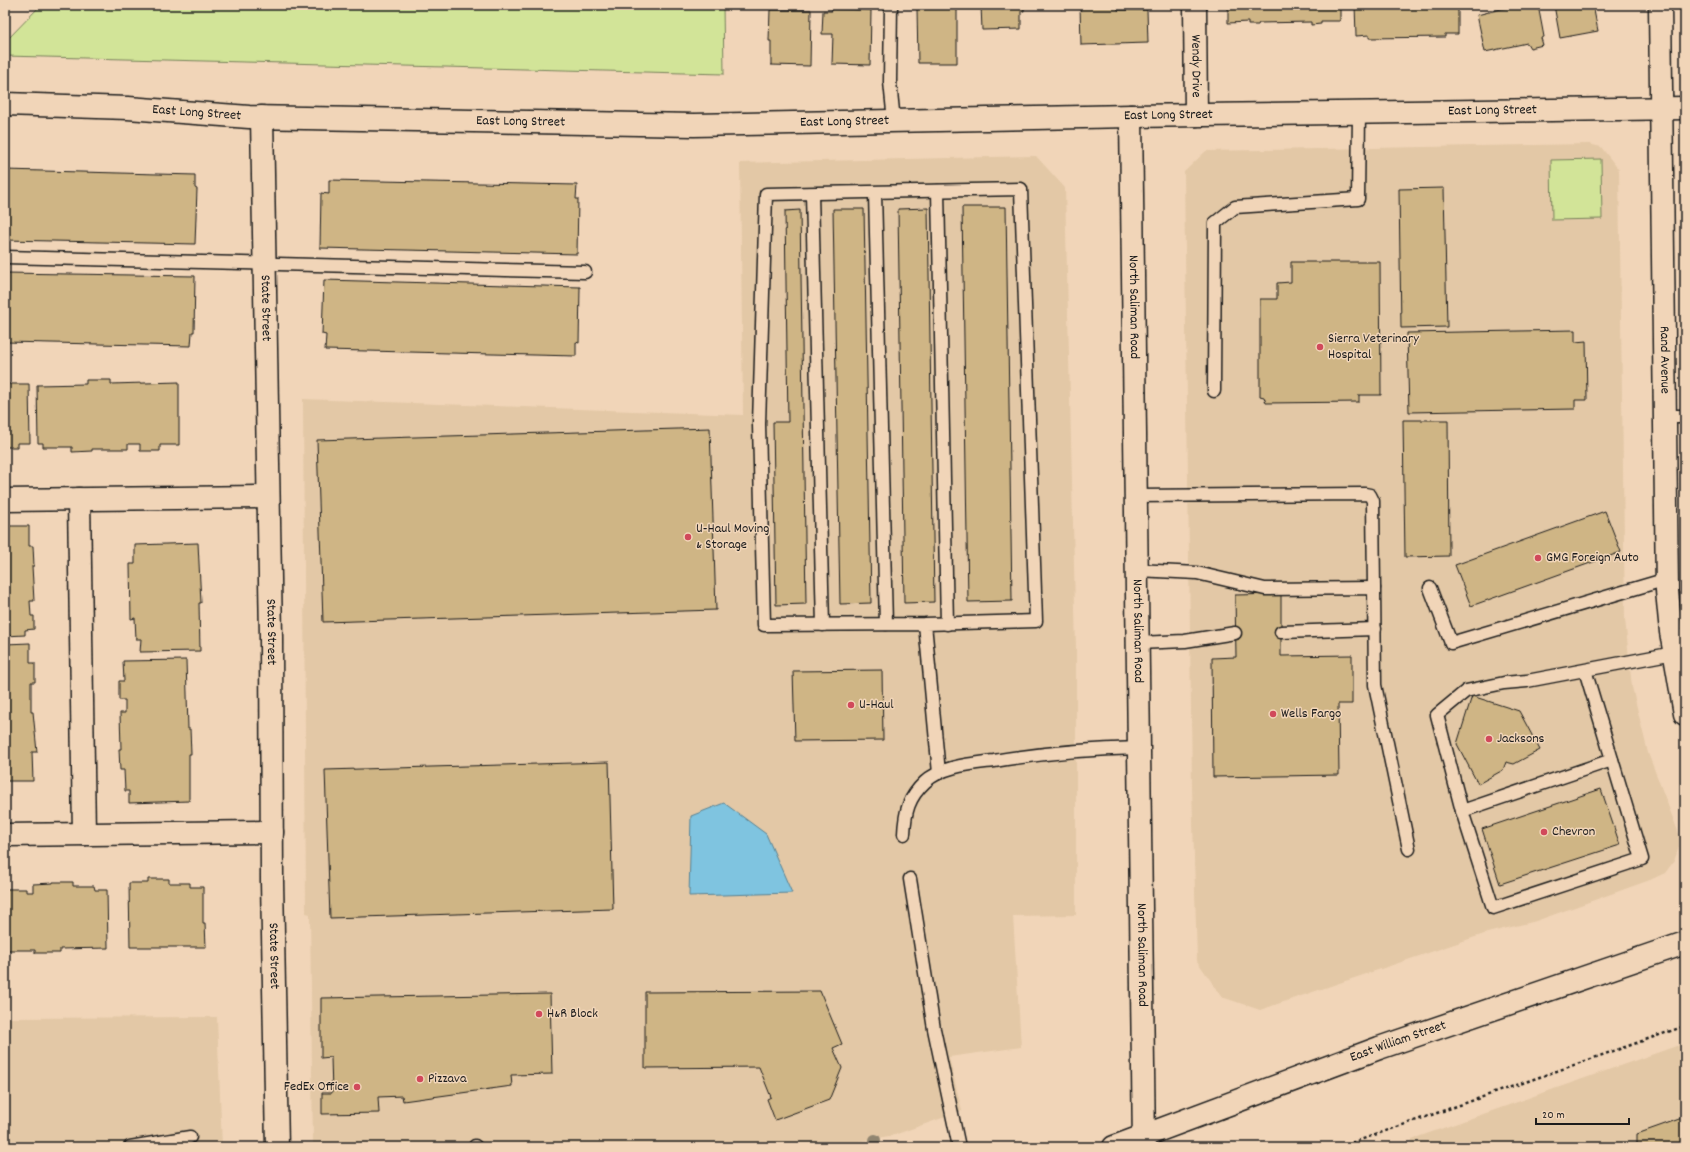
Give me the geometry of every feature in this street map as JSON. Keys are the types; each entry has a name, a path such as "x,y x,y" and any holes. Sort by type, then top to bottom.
{"street":[{"name":"Rand Avenue","path":"1660,5 1662,108 1675,416 1667,579 1674,653 1685,714"},
{"name":"Wendy Drive","path":"1195,11 1196,115"},
{"name":"East Long Street","path":"5,104 128,108 262,118 694,125 1131,116 1685,108"},
{"name":"North Saliman Road","path":"1131,116 1144,1142"},
{"name":"State Street","path":"262,118 277,1147"},
{"path":"5,500 268,498"},
{"path":"79,499 84,834"},
{"path":"5,835 272,832"},
{"name":"East William Street","path":"1114,1147 1144,1142 1379,1048 1685,943"}],"lane":[{"path":"891,5 890,82 894,121"},
{"path":"1214,391 1215,223 1235,207 1358,198 1359,113"},
{"path":"1021,190 1036,621 947,624 764,626 759,424 766,194 938,191 1021,190"},
{"path":"938,191 947,624"},
{"path":"875,193 886,624"},
{"path":"812,194 823,625"},
{"path":"5,256 585,272"},
{"path":"1136,496 1370,495 1373,501 1375,685 1409,849"},
{"path":"1137,570 1197,573 1265,589 1374,588"},
{"path":"1430,588 1451,643 1667,579"},
{"path":"925,624 939,773"},
{"path":"1281,632 1375,629"},
{"path":"1138,643 1185,641 1235,633"},
{"path":"1585,670 1642,859 1493,908 1462,811 1437,715 1466,691 1674,653"},
{"path":"904,834 905,814 913,796 926,781 939,773 971,764 1038,754 1087,749 1139,748"},
{"path":"1462,811 1612,760"},
{"path":"910,879 934,1029 959,1147"},
{"path":"130,1147 190,1137"}],"path":[{"path":"1340,1147 1685,1026"}],"shaded area":[{"path":"1589,144 1601,147 1619,170 1625,619 1632,687 1648,753 1679,834 1679,847 1674,861 1665,873 1650,880 1536,921 1487,933 1260,1010 1222,997 1197,961 1192,787 1184,172 1206,151"},
{"path":"1036,156 1065,188 1076,650 1076,915 1013,916 1021,1047 949,1057 962,1111 894,1135 830,1147 313,1147 310,914 306,913 303,399 743,415 740,163"},
{"path":"217,1017 222,1147 5,1147 5,1018"},
{"path":"1685,1043 1685,1147 1412,1147 1412,1139"}],"green space":[{"path":"41,5 723,5 724,74 5,56 5,42"},
{"path":"1601,159 1602,219 1552,220 1551,160"}],"water":[{"path":"724,803 766,834 792,893 689,896 691,816"}],"building":[{"path":"981,5 1024,5 1024,11 1021,11 1021,29 982,30"},
{"path":"1080,5 1118,5 1118,10 1147,10 1148,43 1081,45"},
{"path":"1228,5 1340,5 1340,21 1321,21 1321,24 1311,25 1311,22 1259,23 1258,25 1248,25 1248,22 1228,23"},
{"path":"1355,5 1458,5 1458,34 1445,34 1445,37 1369,38 1369,35 1356,36"},
{"path":"1517,5 1538,5 1544,37 1541,38 1543,45 1530,48 1527,43 1485,52 1477,15"},
{"path":"1554,5 1593,5 1598,31 1560,38"},
{"path":"917,8 957,8 957,63 918,63"},
{"path":"832,9 871,10 870,65 832,64 833,34 822,34 823,11 832,11"},
{"path":"770,10 811,10 810,66 771,65 771,41 769,41"},
{"path":"5,170 195,175 195,188 197,189 195,244 5,240"},
{"path":"329,180 577,185 577,254 320,248 321,193 329,194"},
{"path":"1444,188 1447,327 1401,328 1399,189"},
{"path":"962,207 1006,207 1012,601 968,602"},
{"path":"928,208 934,602 904,603 898,209"},
{"path":"833,209 864,209 871,603 840,604"},
{"path":"800,210 806,604 776,605 773,422 788,422 785,211"},
{"name":"Sierra Veterinary Hospital","path":"1291,262 1380,262 1381,395 1359,395 1359,402 1266,403 1264,397 1260,396 1260,299 1277,299 1277,283 1291,282"},
{"path":"5,273 195,276 194,332 192,332 191,346 5,342"},
{"path":"324,280 580,287 579,343 576,342 576,356 325,350 326,335 322,334"},
{"path":"1575,330 1575,342 1586,341 1587,400 1575,400 1575,409 1409,412 1407,333"},
{"path":"86,380 111,380 111,384 179,382 179,445 160,445 160,451 140,451 140,444 128,444 128,449 92,449 92,451 72,452 72,447 43,447 43,443 38,443 37,385 86,384"},
{"path":"5,384 29,384 30,443 17,443 17,447 5,447"},
{"path":"1403,420 1448,420 1449,556 1405,557"},
{"path":"710,428 716,610 323,622 317,440"},
{"name":"GMG Foreign Auto","path":"1605,511 1621,552 1471,606 1455,565"},
{"path":"5,526 29,526 29,546 33,546 34,566 32,566 34,601 30,601 31,616 34,616 34,629 25,630 25,635 5,636"},
{"path":"198,543 201,603 199,603 200,651 140,652 141,639 136,639 135,618 131,619 130,564 135,564 135,545"},
{"path":"1281,594 1281,656 1352,655 1352,704 1338,704 1339,775 1213,777 1212,658 1236,657 1235,595"},
{"path":"30,643 30,663 35,663 35,682 31,682 31,712 33,712 37,752 32,752 33,781 5,781 5,644"},
{"path":"186,660 188,729 190,729 191,754 189,754 189,801 129,803 129,791 125,791 124,770 120,770 119,749 121,749 120,713 125,713 125,700 119,700 119,681 124,681 123,661"},
{"path":"882,670 883,740 795,741 793,671"},
{"path":"1472,696 1519,711 1540,750 1514,764 1506,762 1503,770 1478,784 1457,744"},
{"path":"609,762 613,909 330,918 325,770"},
{"path":"1601,789 1620,845 1500,884 1482,829"},
{"path":"148,879 169,879 169,883 190,883 190,887 203,887 203,923 205,923 206,947 130,947 129,883 148,883"},
{"path":"73,882 73,886 94,886 95,890 107,890 108,948 60,949 60,953 35,953 35,950 5,950 5,889 26,889 26,892 33,892 33,884"},
{"path":"820,991 842,1044 833,1048 842,1068 829,1100 775,1120 767,1099 771,1097 759,1067 645,1068 645,992"},
{"path":"550,994 552,1074 511,1075 512,1086 403,1101 402,1096 378,1097 379,1113 322,1114 322,1093 332,1093 331,1057 321,1058 321,998"},
{"path":"1685,1117 1685,1147 1637,1147 1637,1134"}],"place":[{"name":"Sierra Veterinary Hospital","path":"1320,347"},
{"name":"U-Haul Moving & Storage","path":"688,537"},
{"name":"GMG Foreign Auto","path":"1538,558"},
{"name":"U-Haul","path":"851,705"},
{"name":"Wells Fargo","path":"1273,714"},
{"name":"Jacksons","path":"1489,739"},
{"name":"Chevron","path":"1544,832"},
{"name":"H&R Block","path":"539,1014"},
{"name":"Pizzava","path":"420,1079"},
{"name":"FedEx Office","path":"357,1087"}]}
